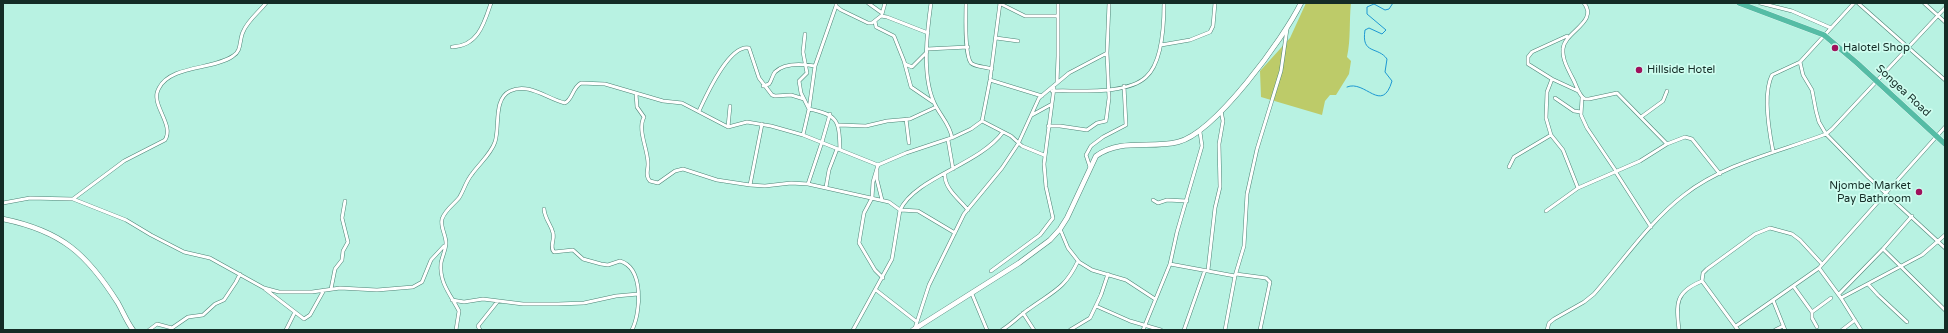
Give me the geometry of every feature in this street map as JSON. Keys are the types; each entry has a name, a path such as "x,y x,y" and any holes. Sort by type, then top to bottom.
{"highway":[{"name":"Songea Road","path":"1739,3 1824,35 1878,82 1945,144"}],"main road":[{"path":"914,329 972,294 1035,253 1060,229 1082,188 1096,156 1111,148 1124,145 1166,145 1188,139 1200,132 1221,111 1272,50 1287,29 1301,3"},
{"path":"3,219 46,232 76,249 105,285 133,330"}],"street":[{"path":"73,199 124,161 164,140 167,132 156,98 158,88 168,78 176,74 215,64 234,56 240,48 244,30 266,3"},
{"path":"452,47 466,45 477,36 484,24 491,3"},
{"path":"868,3 882,14 928,33"},
{"path":"836,4 841,10 868,23 875,21 882,14 885,3"},
{"path":"931,3 927,51 927,78 933,102 950,128 951,164 953,169"},
{"path":"966,3 968,47 971,62 992,69"},
{"path":"456,330 460,314 446,291 442,276 441,261 446,245 442,220 447,210 462,193 471,175 493,146 499,120 500,103 508,92 522,89 533,90 565,103 568,101 577,85 587,82 605,84 663,101 682,103 728,127 747,122 762,124 803,135 877,166 906,153 950,139 971,129 982,121 992,69 999,3 1025,16 1058,16"},
{"path":"991,271 1041,234 1052,220 1053,211 1046,182 1044,154 1053,91 1056,85 1058,56 1058,3"},
{"path":"1048,126 1060,126 1087,130 1097,123 1105,122 1108,89 1107,53 1109,3"},
{"path":"1049,91 1108,89 1140,81 1147,76 1152,68 1161,45 1164,3"},
{"path":"1161,45 1190,40 1210,32 1213,26 1215,3"},
{"path":"1578,91 1552,80 1530,67 1528,64 1528,57 1537,48 1550,45 1569,36 1579,29 1585,21 1587,10 1584,3"},
{"path":"1760,3 1783,8 1831,28"},
{"path":"1783,8 1784,3"},
{"path":"1773,151 1769,120 1770,80 1772,75 1800,62 1854,3"},
{"path":"1858,3 1945,80"},
{"path":"1924,3 1945,22"},
{"path":"803,135 816,66 836,4"},
{"path":"1548,330 1549,323 1554,319 1584,302 1594,294 1662,214 1684,194 1720,174 1773,151 1826,134 1851,111 1945,8"},
{"path":"875,21 876,27 894,36 913,89 933,102"},
{"path":"1224,330 1246,234 1247,194 1257,149 1281,71 1287,29"},
{"path":"805,34 802,52 807,73 799,84 809,109"},
{"path":"1569,36 1563,48 1563,57 1582,98 1581,112 1587,128 1651,227"},
{"path":"996,38 1018,42"},
{"path":"699,111 728,60 739,50 745,47 749,48 764,86 772,95 792,95 804,99"},
{"path":"905,64 912,67 927,51 968,47"},
{"path":"914,329 928,289 955,233 968,210 1002,168 1018,144 1042,96 1069,73 1107,53"},
{"path":"1800,62 1803,75 1812,90 1819,122 1826,134 1945,248"},
{"path":"764,86 769,84 774,74 782,68 790,65 816,66"},
{"path":"990,80 1042,96"},
{"path":"1552,80 1547,92 1545,111 1551,135 1563,150 1578,188"},
{"path":"1090,167 1086,154 1091,146 1103,137 1126,125 1124,86"},
{"path":"1641,117 1662,102 1667,91"},
{"path":"1582,98 1589,99 1617,93 1667,144"},
{"path":"636,94 637,107 644,117 641,125 648,157 647,176 650,181 658,183 676,171 683,169 717,180 750,185 765,186 791,183 826,187 882,200 892,204 900,210 918,211 955,233"},
{"path":"1555,98 1574,111 1581,112"},
{"path":"1032,116 1052,104"},
{"path":"728,127 730,106"},
{"path":"839,125 872,126 882,122 914,118 936,107"},
{"path":"809,109 830,114 839,125 839,150 831,166 826,187"},
{"path":"1184,330 1207,270 1215,208 1220,184 1219,144 1222,121 1221,111"},
{"path":"808,184 830,114"},
{"path":"906,119 909,143"},
{"path":"982,121 1011,136 1018,144 1044,154"},
{"path":"750,185 762,124"},
{"path":"1822,264 1800,240 1792,234 1770,228 1755,234 1707,269 1703,273 1702,281 1737,329 1773,300 1794,287 1819,268 1887,194 1945,127"},
{"path":"853,330 864,308 883,278 894,255 900,210 915,194 930,182 945,175 982,152 1003,132"},
{"path":"1143,328 1170,264 1177,232 1202,146 1200,132"},
{"path":"1509,167 1514,157 1551,135"},
{"path":"1546,211 1578,188 1640,161 1667,144 1689,137 1696,143 1720,174"},
{"path":"877,166 873,182 872,198 864,214 860,245 875,270 883,278"},
{"path":"877,166 877,180 882,200"},
{"path":"945,175 945,180 949,187 968,210"},
{"path":"3,204 35,198 73,199 126,220 184,252 210,258 264,288 302,318 306,318 324,290"},
{"path":"1152,200 1158,203 1167,200 1186,201"},
{"path":"331,289 335,269 342,260 343,251 348,242 342,218 346,201"},
{"path":"544,208 545,219 554,235 552,250 556,252 573,250 583,258 601,264 622,262 631,268 634,273 638,294 638,313 632,330"},
{"path":"1840,296 1884,249 1912,216"},
{"path":"1060,229 1068,248 1078,261 1092,270 1130,282 1155,299"},
{"path":"1840,296 1868,284 1922,255 1939,242 1945,235"},
{"path":"264,288 279,292 301,293 331,289 377,290 414,287 422,282 431,260 446,245"},
{"path":"1884,249 1945,310"},
{"path":"1002,330 1023,313 1061,288 1078,261"},
{"path":"1170,264 1236,275 1266,278 1270,282 1260,330"},
{"path":"1819,268 1840,296 1861,330"},
{"path":"149,330 157,324 172,328 188,317 201,316 208,312 215,304 226,297 240,274"},
{"path":"1070,330 1090,318 1108,274"},
{"path":"1679,330 1678,305 1680,293 1690,286 1702,281"},
{"path":"1868,284 1881,299 1907,322"},
{"path":"1794,287 1812,312 1812,318 1817,327"},
{"path":"876,290 917,322"},
{"path":"452,300 464,302 483,299 523,304 584,303 616,296 638,294"},
{"path":"972,294 987,330"},
{"path":"1812,312 1832,298"},
{"path":"1773,300 1785,330"},
{"path":"480,330 478,326 498,301"},
{"path":"1096,306 1143,328 1161,330"},
{"path":"286,330 294,312"},
{"path":"1023,313 1034,330"},
{"path":"1842,330 1855,320"},
{"path":"1078,325 1081,330"},
{"path":"1775,330 1783,326"}],"green space":[{"path":"1306,3 1351,3 1347,57 1351,61 1349,74 1336,95 1330,95 1325,101 1322,115 1261,97 1260,71 1290,38"}],"waterway":[{"path":"1347,87 1360,87 1378,96 1383,95 1388,91 1392,81 1385,72 1387,59 1379,52 1368,47 1364,38 1365,30 1369,28 1382,34 1386,30 1367,14 1367,7 1374,4 1385,10 1389,9 1393,3"}],"place":[{"name":"Halotel Shop","path":"1835,48"},
{"name":"Hillside Hotel","path":"1639,70"},
{"name":"Njombe Market Pay Bathroom","path":"1919,192"}]}
